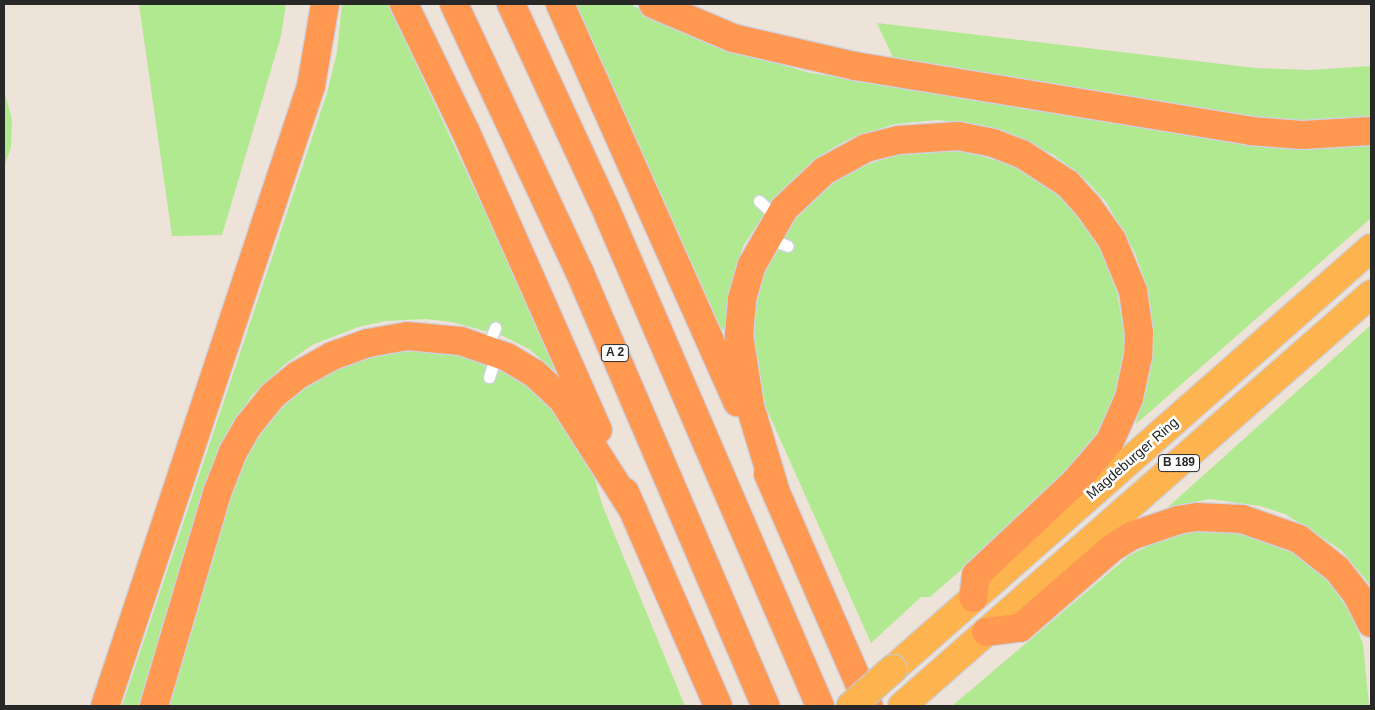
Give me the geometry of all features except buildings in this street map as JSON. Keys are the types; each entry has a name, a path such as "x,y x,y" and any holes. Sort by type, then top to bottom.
{"highway":[{"path":"105,706 308,94 320,48 325,4"},
{"path":"404,4 469,139 718,706"},
{"name":"A 2","path":"454,4 580,273 766,706"},
{"path":"511,4 604,205 820,706"},
{"path":"560,4 869,706"},
{"path":"653,4 733,38 855,66 1250,130 1302,135 1371,131"},
{"path":"775,489 748,397 739,335 746,284 772,226 809,182 844,159 866,148 899,140 950,136 1008,148 1041,164 1078,194 1112,240 1133,291 1139,333 1135,376 1121,420 1110,441 1074,484 976,575 973,598"},
{"name":"Magdeburger Ring","path":"851,706 1371,248"},
{"name":"B 189","path":"904,704 1371,294"},
{"path":"154,706 226,468 241,436 268,401 314,365 332,356 378,340 426,336 492,351 534,374 562,399 586,432 632,510"},
{"path":"986,632 1020,628 1112,548 1131,536 1178,520 1197,517 1242,519 1299,539 1337,569 1356,593 1371,623"}],"green space":[{"path":"139,4 286,4 281,36 222,235 172,236"},
{"path":"342,4 388,4 562,377 529,349 503,336 452,322 425,319 386,321 358,327 312,345 284,365 252,395 219,448 138,706 122,706 327,93 337,52"},
{"path":"573,4 630,4 708,44 810,73 981,98 1371,143 1371,218 1136,424 1152,336 1152,319 1142,273 1135,253 1106,202 1088,182 1054,155 1001,130 938,120 895,124 851,138 831,149 813,161 773,201 743,246 730,287 726,328 721,330"},
{"path":"877,23 1255,68 1309,70 1371,66 1371,121 1278,124 896,64"},
{"path":"4,91 12,119 11,147 4,167"},
{"path":"960,149 1022,169 1056,191 1077,210 1092,231 1114,277 1126,342 1122,371 1114,400 1087,451 1043,498 930,597 921,597 871,643 764,403 753,349 755,300 759,279 795,216 830,183 852,170 901,153"},
{"path":"1371,325 1371,586 1341,550 1285,514 1260,506 1210,499 1168,507"},
{"path":"405,348 446,350 486,361 522,380 550,402 587,453 603,507 685,706 168,706 227,503 255,439 285,401 318,376 361,357"},
{"path":"1207,530 1251,535 1271,542 1292,552 1328,579 1353,618 1363,644 1369,706 952,706 1130,555 1169,536"}]}
